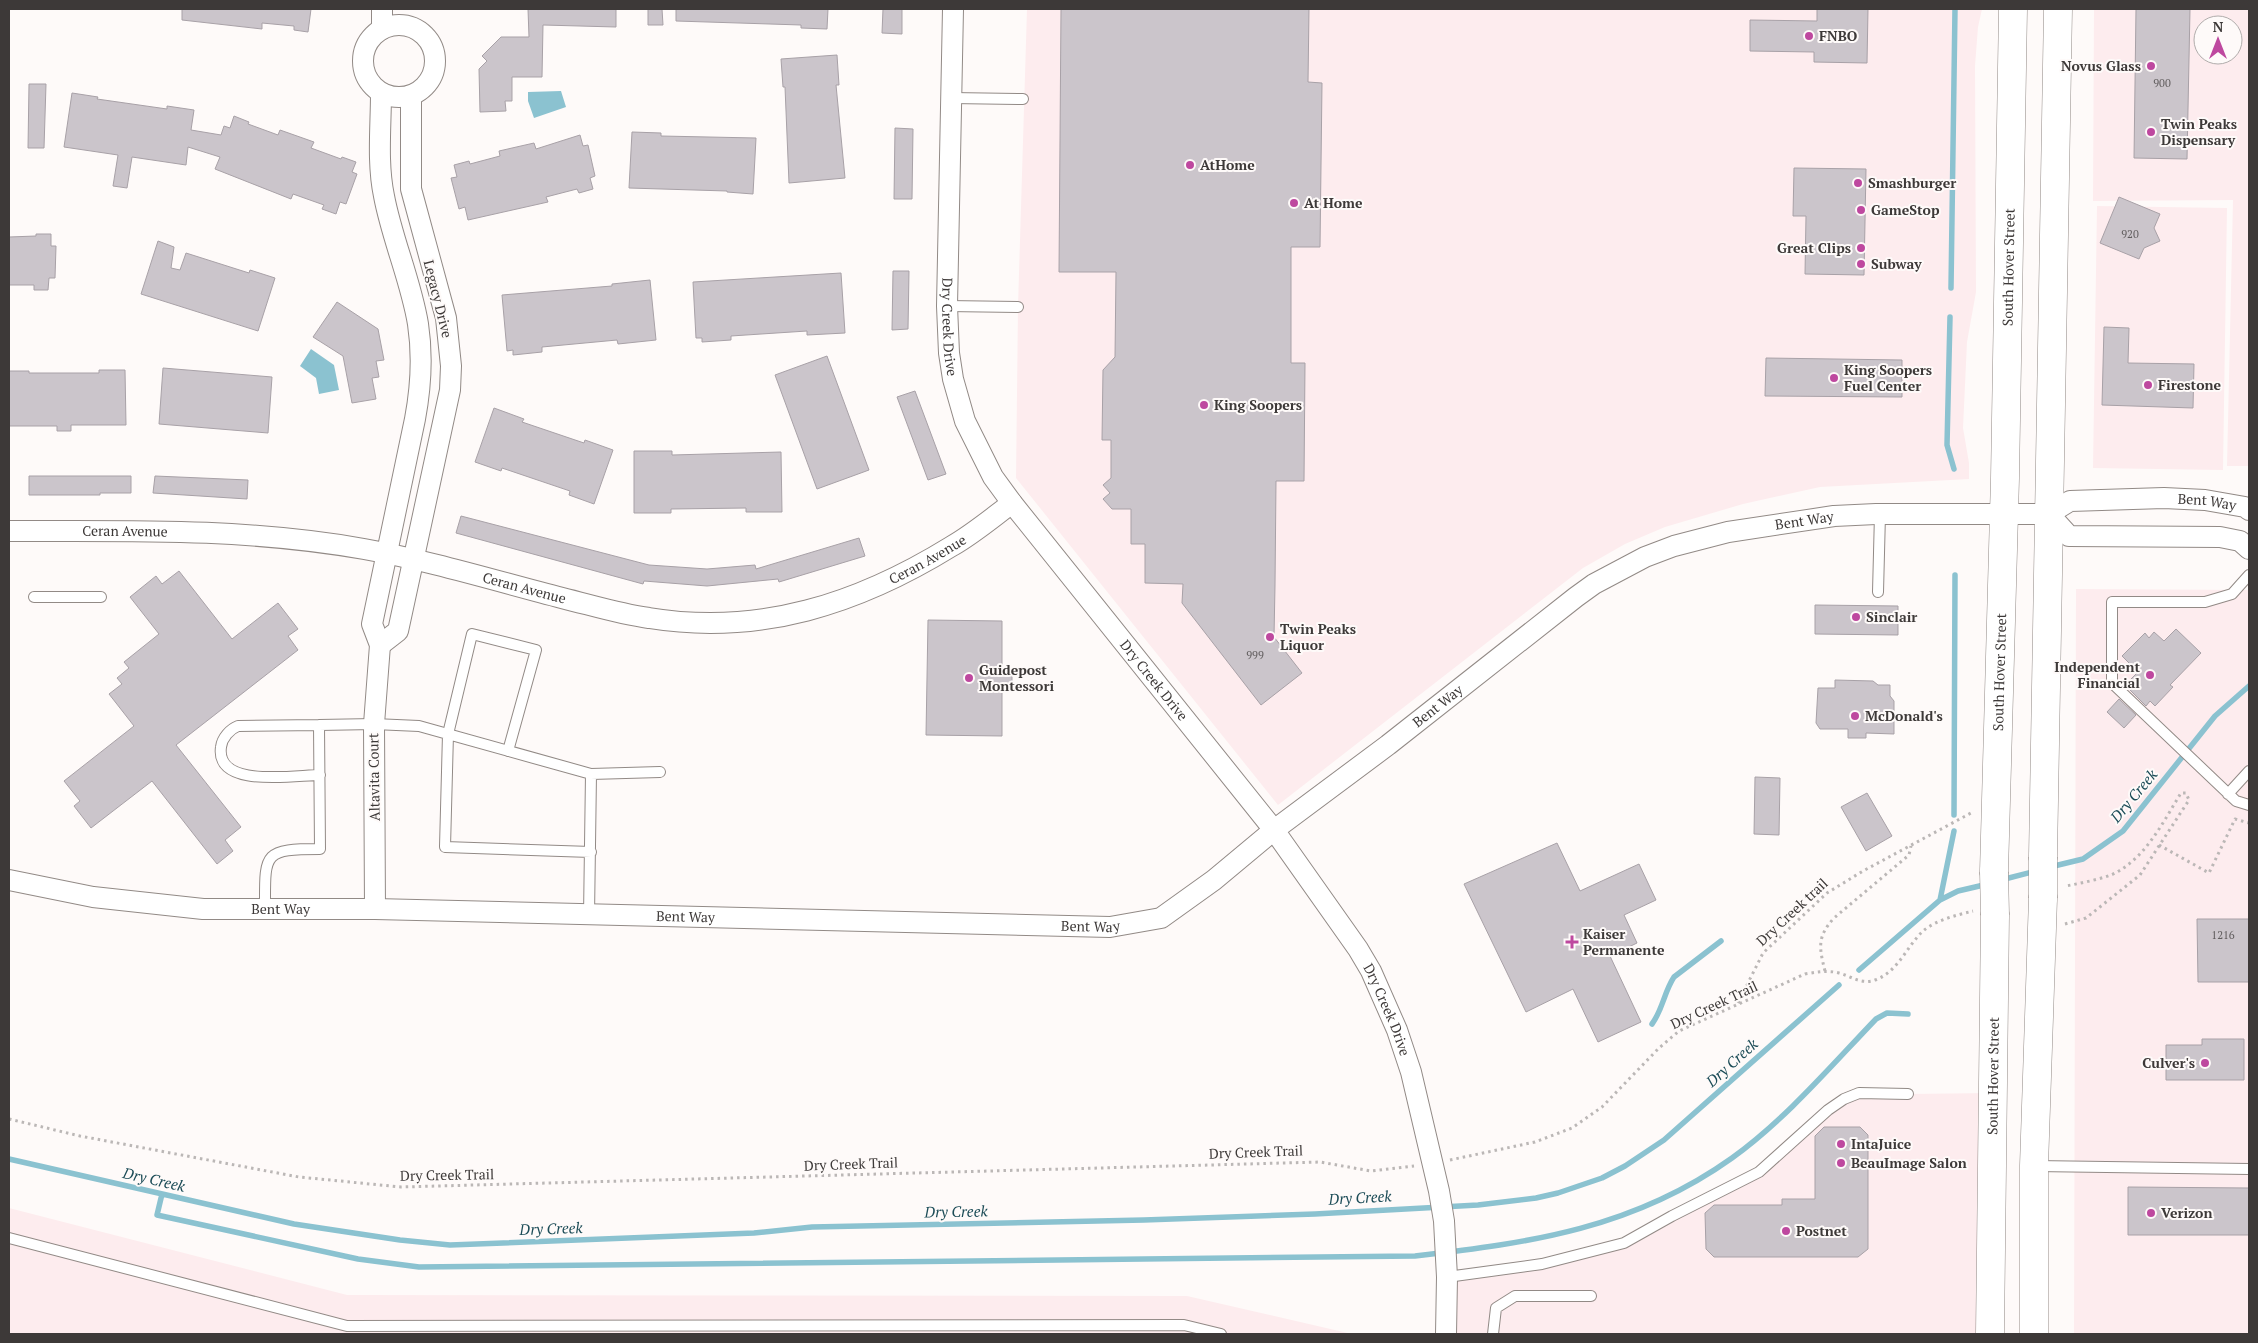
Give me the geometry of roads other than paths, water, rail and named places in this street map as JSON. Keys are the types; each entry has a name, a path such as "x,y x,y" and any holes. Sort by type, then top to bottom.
{"main road":[{"name":"South Hover Street","path":"1990,1334 1988,912 1994,872 2004,514 2013,9"},
{"path":"2034,1334 2034,1166 2054,892 2044,857 2058,9"}],"street":[{"path":"382,9 382,29"},
{"name":"Dry Creek Drive","path":"953,9 947,306 949,353 953,379 961,409 976,447 993,477 1274,830 1358,949 1382,994 1411,1072 1440,1191 1444,1221 1447,1277 1446,1334"},
{"path":"414,18 434,51 435,63 432,75 426,86 411,96 393,97 381,93 368,80 362,62 367,42 382,29 401,25 414,18"},
{"name":"Legacy Drive","path":"381,93 381,150 384,195 416,315 422,363 418,403 387,553"},
{"name":"Legacy Drive","path":"411,96 411,189 446,318 451,366 450,390 414,560"},
{"name":"Bent Way","path":"9,880 50,890 135,903 203,909 376,909 589,916 1110,927 1160,918 1214,880 1274,830 1388,745 1576,597 1616,572 1674,546 1728,532 1834,516 1880,514 2049,514 2070,502 2164,498 2205,500 2245,507 2249,510"},
{"name":"Ceran Avenue","path":"9,531 180,531 299,538 387,553 632,615 704,624 742,622 805,612 877,587 955,545 1012,503"},
{"path":"2049,514 2069,536 2220,537 2240,541 2249,549"},
{"name":"Altavita Court","path":"376,909 374,724 380,646 372,624 387,553"},
{"path":"380,646 398,631 414,560"}],"lane":[{"path":"951,98 1023,99"},
{"path":"947,306 1018,307"},
{"path":"1878,592 1880,514"},
{"path":"2249,575 2232,594 2205,602 2112,602 2112,683 2228,794 2236,801 2249,805"},
{"path":"34,597 101,597"},
{"path":"508,751 536,650 472,634 448,734 445,847 590,852"},
{"path":"320,775 242,776 229,769 223,761 221,752 224,738 231,730 238,726 374,724 419,726 590,774 660,772"},
{"path":"265,910 266,867 274,855 287,850 320,850 319,725"},
{"path":"2228,794 2249,771"},
{"path":"589,916 590,774"},
{"path":"1447,1277 1542,1264 1605,1249 1632,1239 1672,1216 1759,1172 1828,1110 1844,1099 1860,1093 1908,1094"},
{"path":"2034,1166 2249,1169"},
{"path":"9,1238 347,1330 606,1330 1184,1325 1221,1334"},
{"path":"1493,1334 1496,1308 1515,1296 1591,1296"}],"water":[{"path":"561,91 566,107 534,118 528,101 528,92"},
{"path":"311,349 334,365 339,390 319,394 316,378 300,366"}],"waterway":[{"path":"1951,288 1955,9"},
{"path":"1950,317 1947,445 1954,469"},
{"path":"1954,815 1955,575"},
{"name":"Dry Creek","path":"2050,867 2083,859 2123,831 2215,716 2249,686"},
{"path":"1940,900 1954,831"},
{"name":"Dry Creek","path":"2001,880 2036,871"},
{"name":"Dry Creek","path":"1859,970 1940,900 1958,891 1988,884"},
{"path":"1652,1024 1674,977 1721,941"},
{"name":"Dry Creek","path":"9,1159 294,1224 400,1240 450,1245 754,1233 812,1227 1144,1220 1315,1214 1478,1205 1536,1198 1558,1193 1602,1178 1625,1166 1664,1140 1839,985"},
{"path":"162,1194 157,1215 358,1259 419,1267 1415,1256 1540,1238 1619,1216 1657,1201 1695,1182 1752,1143 1789,1110 1876,1019 1887,1013 1908,1014"}],"place":[{"name":"FNBO","path":"1809,36"},
{"name":"Novus Glass","path":"2151,66"},
{"name":"Twin Peaks Dispensary","path":"2151,132"},
{"name":"AtHome","path":"1190,165"},
{"name":"Smashburger","path":"1858,183"},
{"name":"At Home","path":"1294,203"},
{"name":"GameStop","path":"1861,210"},
{"name":"Great Clips","path":"1861,248"},
{"name":"Subway","path":"1861,264"},
{"name":"King Soopers Fuel Center","path":"1834,378"},
{"name":"Firestone","path":"2148,385"},
{"name":"King Soopers","path":"1204,405"},
{"name":"Sinclair","path":"1856,617"},
{"name":"Twin Peaks Liquor","path":"1270,637"},
{"name":"Independent Financial","path":"2150,675"},
{"name":"Guidepost Montessori","path":"969,678"},
{"name":"McDonald's","path":"1855,716"},
{"name":"Kaiser Permanente","path":"1572,942"},
{"name":"Culver's","path":"2205,1063"},
{"name":"IntaJuice","path":"1841,1144"},
{"name":"BeauImage Salon","path":"1841,1163"},
{"name":"Verizon","path":"2151,1213"},
{"name":"Postnet","path":"1786,1231"}]}
